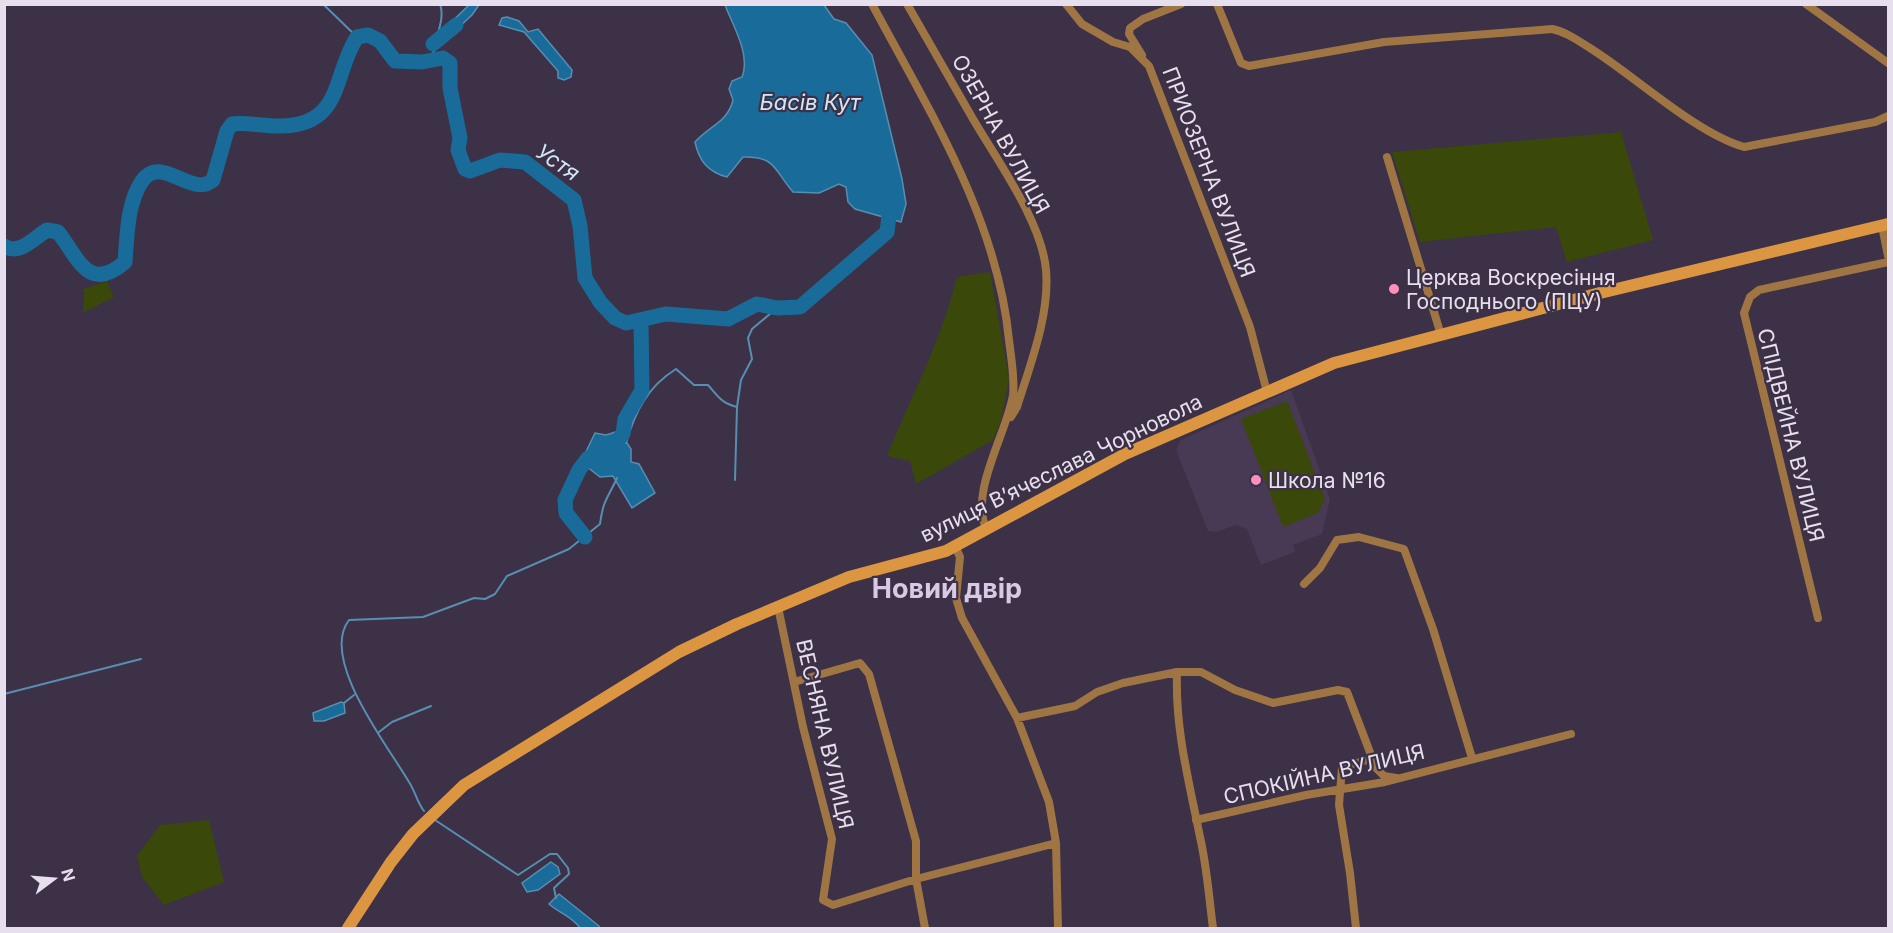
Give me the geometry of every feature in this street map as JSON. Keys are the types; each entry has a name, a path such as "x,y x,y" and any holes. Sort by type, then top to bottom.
{"main road":[{"name":"вулиця Вʼячеслава Чорновола","path":"348,928 406,843 437,809 464,785 679,652 849,577 925,558 955,546 1125,454 1334,363 1589,296 1885,225"}],"street":[{"path":"872,4 956,159 981,218 1004,302 1014,392 1006,425 985,486 981,519 987,530"},
{"name":"ОЗЕРНА ВУЛИЦЯ","path":"907,4 975,122 995,152 1043,252 1046,295 1038,336 1017,407 1006,425"},
{"name":"ПРИОЗЕРНА ВУЛИЦЯ","path":"1066,4 1082,24 1113,42 1130,47 1149,66 1250,327 1267,392"},
{"path":"1149,66 1128,31 1143,19 1181,4"},
{"path":"1217,4 1241,63 1249,66 1375,43 1552,29 1561,31 1608,60 1707,129 1730,143 1744,147 1875,122 1888,116"},
{"path":"1806,4 1888,63"},
{"path":"1387,157 1441,335"},
{"path":"1885,225 1888,256"},
{"name":"СПІДВЕЙНА ВУЛИЦЯ","path":"1818,618 1744,313 1750,297 1759,290 1888,262"},
{"path":"1304,584 1320,568 1337,540 1359,537 1404,549 1433,629 1472,758"},
{"path":"955,546 960,557 956,598 962,618 1017,718 1049,802 1056,843 1058,928"},
{"name":"ВЕСНЯНА ВУЛИЦЯ","path":"778,607 832,838 823,900 833,905 916,879"},
{"path":"794,682 860,663 870,674 916,841 916,879 925,928"},
{"path":"1017,718 1075,706 1097,692 1123,683 1177,672 1176,705 1180,738 1213,928"},
{"name":"СПОКІЙНА ВУЛИЦЯ","path":"1177,672 1201,672 1235,690 1272,703 1338,690 1347,692 1360,720 1371,759"},
{"name":"СПОКІЙНА ВУЛИЦЯ","path":"1196,820 1306,795 1340,791 1571,734"},
{"path":"1356,928 1339,805 1342,767 1371,759 1384,776 1396,778"},
{"path":"916,879 1056,843"}],"shaded area":[{"name":"Школа №16","path":"1291,390 1330,499 1322,534 1293,545 1295,552 1261,565 1247,529 1235,525 1217,532 1208,531 1176,450 1181,440"}],"green space":[{"path":"1621,132 1653,240 1567,262 1556,227 1420,242 1392,152"},
{"path":"990,272 1009,379 1001,420 993,440 916,484 910,461 887,456 935,345 957,277"},
{"path":"107,281 114,297 83,313 84,289"},
{"path":"1287,401 1325,499 1318,513 1283,527 1241,419"},
{"path":"209,820 224,882 164,905 142,877 137,856 160,825"}],"water":[{"path":"469,5 479,5 472,15 444,41 439,34"},
{"name":"Басів Кут","path":"725,5 824,5 834,19 846,23 872,55 902,179 906,204 901,222 855,209 848,202 846,187 839,184 819,193 793,192 773,166 762,159 743,157 727,177 705,165 695,142 727,114 733,100 729,89 732,81 742,77 744,68 743,50"},
{"path":"507,17 519,21 528,32 538,29 572,70 571,77 564,80 558,78 558,71 524,32 499,25 502,18"},
{"path":"619,431 631,449 631,462 639,464 655,493 632,508 613,476 600,477 581,462 595,433 606,435"},
{"path":"341,702 344,703 345,713 324,721 314,721 313,713"},
{"path":"551,862 558,867 560,874 538,890 527,892 522,883"},
{"path":"559,894 599,928 580,928 574,921 549,904"}],"waterway":[{"path":"323,4 357,37"},
{"path":"433,58 441,17 440,4"},
{"path":"433,44 456,25"},
{"name":"Устя","path":"4,246 15,249 32,241 47,230 58,232 85,268 93,273 102,274 112,271 125,262 133,199 142,181 150,174 158,172 196,184 205,184 213,180 227,131 232,124 283,126 302,123 316,116 334,95 349,51 357,37 368,35 380,41 395,61 422,62 443,58 450,63 450,88 460,138 458,150 465,169 470,171 500,160 525,162 574,200 580,226 585,278 600,302 615,318 626,323 666,314 728,319 757,304 777,308 800,307 887,232 891,199"},
{"path":"735,480 737,407 741,380 752,359 748,338 752,329 777,308"},
{"path":"585,537 566,513 565,500 579,470 588,458 612,447 623,434 625,419 642,390 641,322"},
{"path":"626,443 643,401 657,384 676,369 694,385 708,385 723,401 737,407"},
{"path":"424,811 411,785 373,725 349,679 343,657 342,637 349,620 423,617 474,598 485,599 495,594 507,576 569,549 600,524 604,504 617,478"},
{"path":"4,694 141,659"},
{"path":"344,703 354,695"},
{"path":"379,732 392,722 431,706"},
{"path":"435,820 518,875 550,854 557,854 568,868 569,874 554,888 556,898"}],"place":[{"name":"Церква Воскресіння Господнього (ПЦУ)","path":"1394,289"},
{"name":"Школа №16","path":"1256,480"}],"district":[{"name":"Новий двір","path":"947,588"}]}
